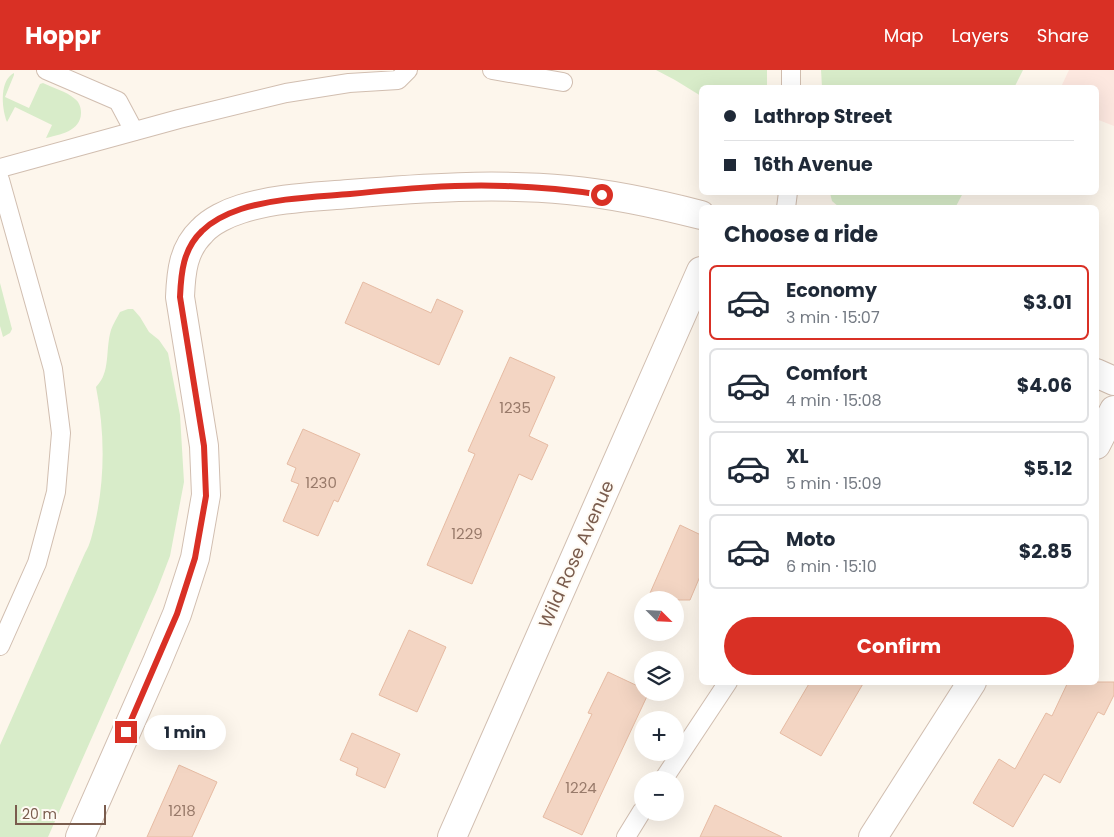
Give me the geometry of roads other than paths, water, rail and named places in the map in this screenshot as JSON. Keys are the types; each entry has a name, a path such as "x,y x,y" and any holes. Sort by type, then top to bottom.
{"street":[{"path":"80,837 164,646 177,614 195,558 206,496 204,446 180,297 180,278 183,261 190,246 202,230 220,218 241,209 270,202 433,187 503,186 569,190 653,203 699,214"},
{"name":"Wild Rose Avenue","path":"452,837 699,276"},
{"path":"1099,374 1114,381"},
{"path":"1099,439 1114,410"},
{"path":"873,837 970,685"}],"lane":[{"path":"46,70 118,101 134,131"},
{"path":"0,168 134,131 286,94 349,83 398,80 408,70"},
{"path":"492,70 563,82"},
{"path":"791,70 791,85"},
{"path":"0,180 54,369 61,433 56,492 37,563 0,646"},
{"path":"669,771 726,685"},
{"path":"626,837 636,821"}]}
